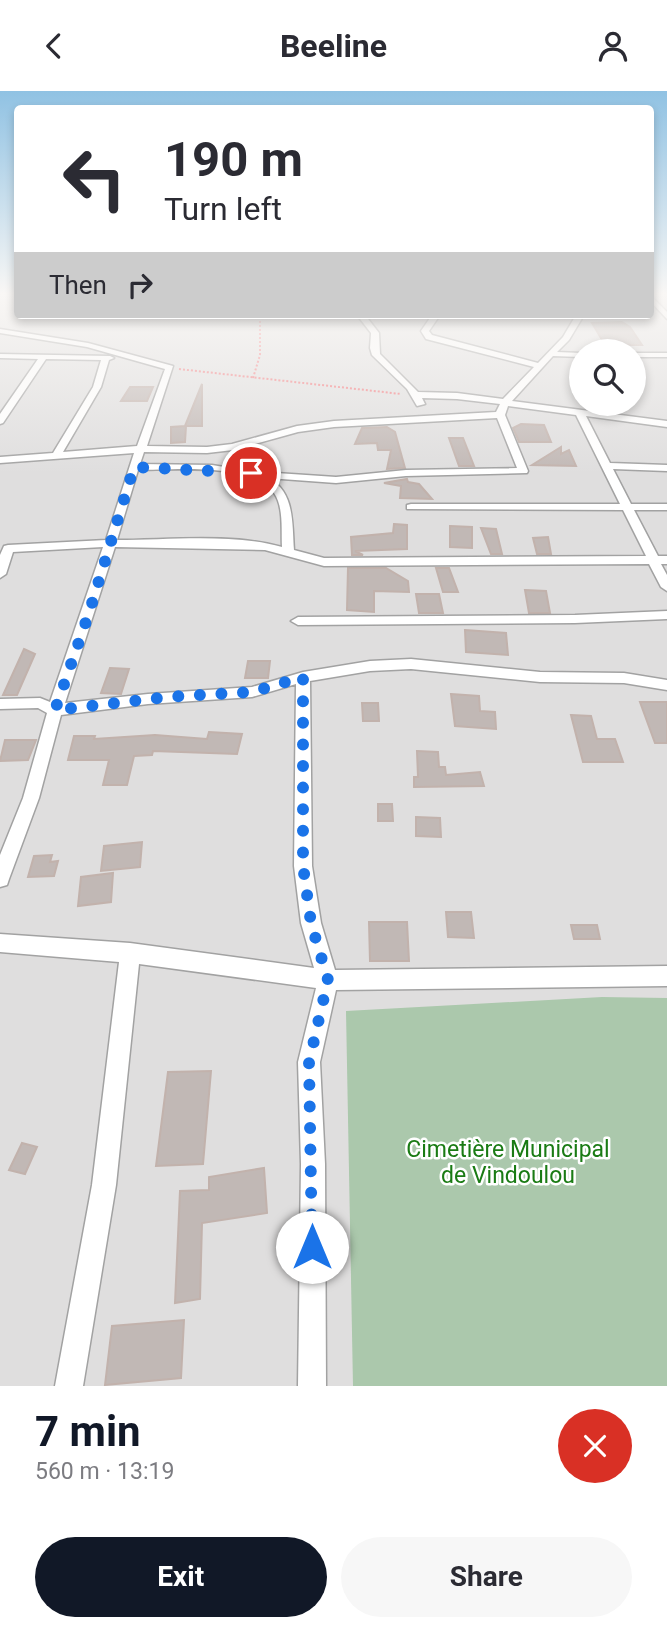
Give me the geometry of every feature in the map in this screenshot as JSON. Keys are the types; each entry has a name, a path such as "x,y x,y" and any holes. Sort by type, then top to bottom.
{"street":[{"path":"0,879 31,798 55,710 89,613 134,467 170,368 116,353"},
{"path":"375,353 408,382 418,395 424,417"},
{"path":"492,353 541,366"},
{"path":"134,467 336,480 406,474 523,471 500,415 505,403 550,355 569,355"},
{"path":"646,355 667,355"},
{"path":"0,356 130,357"},
{"path":"0,421 43,357"},
{"path":"56,456 97,387 106,358"},
{"path":"418,395 457,396 569,412"},
{"path":"649,422 667,412"},
{"path":"0,460 142,449 207,450 233,447 297,429 424,417 500,415"},
{"path":"581,416 624,507 667,587"},
{"path":"597,416 667,424"},
{"path":"605,466 667,468"},
{"path":"251,473 267,479 278,491 284,506 288,551"},
{"path":"411,507 667,507"},
{"path":"0,574 4,549 64,544 236,544 288,551 324,562 667,560"},
{"path":"298,621 407,617 578,622 667,615"},
{"path":"0,704 40,702 55,710 160,698 252,692 303,677 370,666 411,664 540,677 624,678 667,685"},
{"path":"303,677 303,866 311,923 328,980 309,1062 313,1164 312,1386"},
{"path":"0,943 130,953 328,980 667,976"},
{"path":"69,1386 104,1185 130,953"}],"path":[{"path":"253,378 260,353"},
{"path":"170,368 418,395"}],"shaded area":[{"path":"0,353 569,353 569,416 646,416 646,353 667,353 667,1386 0,1386"}],"green space":[{"name":"Cimetière Municipal de Vindoulou","path":"602,997 667,998 667,1386 353,1386 346,1011"}],"building":[{"path":"202,384 202,426 186,426 185,442 171,443 171,427 185,426"},
{"path":"130,387 153,387 147,401 121,401"},
{"path":"521,424 544,425 551,442 519,442 513,428"},
{"path":"387,427 395,432 405,468 387,469 391,450 378,450 377,443 355,444 362,428"},
{"path":"449,438 463,438 474,466 459,466"},
{"path":"561,447 561,454 569,450 576,466 532,465"},
{"path":"407,479 408,482 419,484 432,499 400,498 401,486 384,483"},
{"path":"394,524 407,525 407,549 355,551 363,555 352,555 351,537 393,533"},
{"path":"450,526 472,527 472,548 450,547"},
{"path":"481,528 496,529 502,554 491,554"},
{"path":"548,537 551,554 537,554 533,538"},
{"path":"348,568 386,568 408,581 409,592 374,591 374,612 347,610"},
{"path":"436,568 449,568 458,592 443,592"},
{"path":"525,590 546,591 550,613 529,613"},
{"path":"416,594 439,594 443,613 419,613"},
{"path":"465,630 506,633 508,655 466,652"},
{"path":"24,649 35,654 17,695 3,695"},
{"path":"248,661 270,661 268,678 245,678"},
{"path":"110,668 129,669 121,694 101,693"},
{"path":"451,694 479,696 480,711 495,712 496,729 455,726"},
{"path":"640,702 667,702 667,743 655,743"},
{"path":"362,703 378,703 379,721 363,721"},
{"path":"571,715 591,716 597,739 615,739 623,762 583,762"},
{"path":"209,732 242,734 237,754 153,751 152,755 134,756 127,785 103,785 109,760 68,760 74,736 95,736 94,739 155,735 207,739"},
{"path":"5,740 36,740 28,760 0,761"},
{"path":"417,751 438,752 439,767 445,767 446,775 480,772 484,786 414,787 414,777 418,777"},
{"path":"378,804 392,804 393,821 378,821"},
{"path":"416,817 440,818 441,837 416,836"},
{"path":"142,842 140,867 101,871 104,846"},
{"path":"52,855 50,862 58,861 54,876 28,877 34,856"},
{"path":"113,873 111,902 78,906 81,877"},
{"path":"446,912 471,912 474,938 448,937"},
{"path":"369,922 407,922 409,961 370,961"},
{"path":"571,925 597,925 600,939 574,939"},
{"path":"211,1071 203,1164 156,1166 168,1072"},
{"path":"22,1143 37,1147 25,1174 9,1170"},
{"path":"264,1168 267,1213 202,1223 200,1299 175,1303 180,1191 209,1190 209,1177"},
{"path":"184,1320 181,1378 105,1385 112,1326"}],"route":[{"path":"251,473 219,469 134,467 89,613 55,710 167,697 222,696 252,692 303,677 303,866 311,923 328,980 309,1062 313,1164 312,1247"}]}
